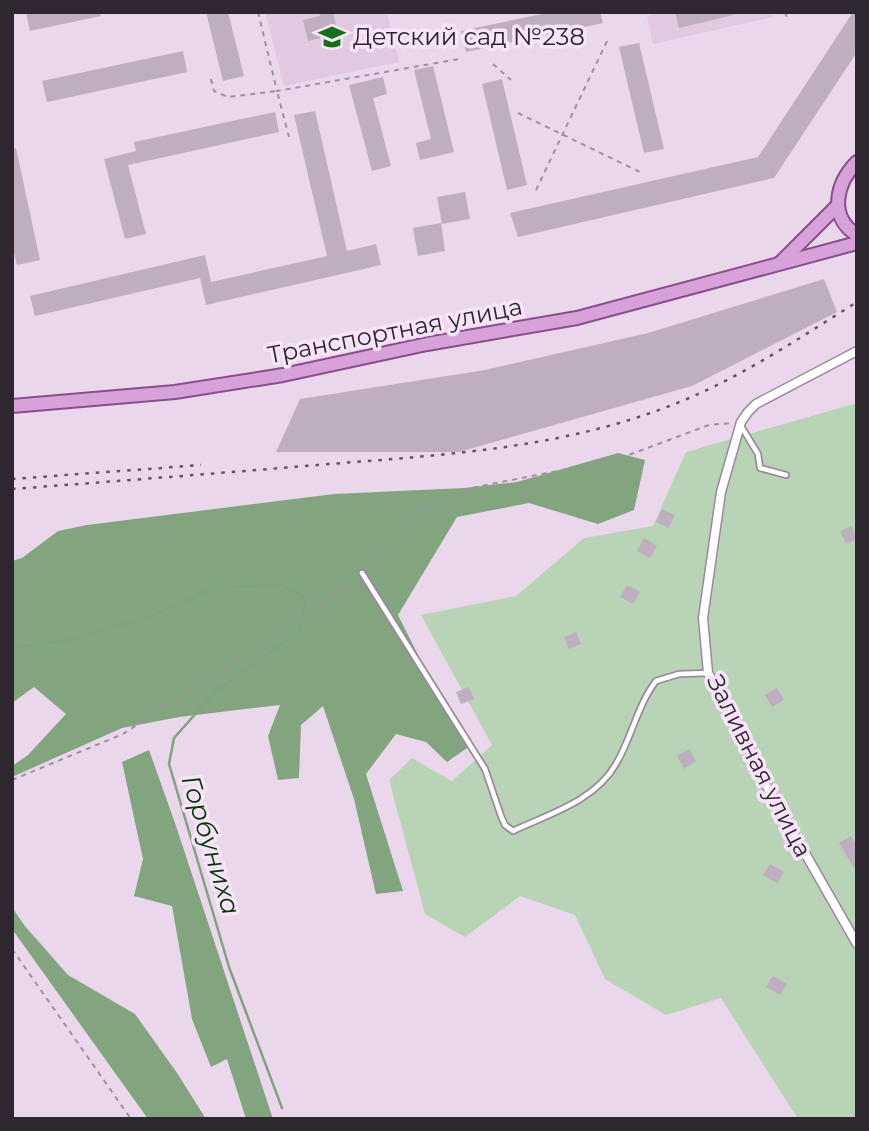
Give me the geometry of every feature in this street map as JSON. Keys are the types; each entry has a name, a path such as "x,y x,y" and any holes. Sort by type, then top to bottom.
{"main road":[{"path":"857,162 848,171 839,188 837,206 846,226 857,235"},
{"path":"779,264 837,206"},
{"name":"Транспортная улица","path":"12,406 175,392 283,375 427,344 578,318 857,243"}],"street":[{"name":"Заливная улица","path":"857,351 757,404 748,412 741,425 721,492 703,618 708,673 762,778 857,944"}],"lane":[{"path":"741,425 758,454 760,468 786,475"},
{"path":"362,573 485,769 505,825 513,831 593,792 616,764 642,704 656,681 679,674 708,673"}],"path":[{"path":"258,12 289,137"},
{"path":"785,12 787,18"},
{"path":"536,190 609,37"},
{"path":"211,79 214,91 228,97 459,59"},
{"path":"493,64 511,80"},
{"path":"518,113 640,172"},
{"path":"12,949 131,1119"}],"shaded area":[{"name":"Детский сад №238","path":"265,12 387,12 399,62 284,86"},
{"path":"654,12 771,12 773,17 653,44 647,17"}],"green space":[{"path":"857,403 857,1119 798,1119 721,998 666,1015 605,979 575,915 520,896 465,937 425,914 389,780 412,758 452,781 492,745 421,615 516,596 584,538 653,526 686,452"},
{"path":"618,453 645,460 634,510 598,524 529,503 457,517 398,615 470,746 447,762 426,742 396,734 366,774 403,891 376,894 354,799 323,706 301,725 299,778 278,780 268,736 280,705 179,717 122,728 12,777 12,766 28,755 66,714 34,687 12,703 12,561 22,558 58,531 334,494 464,488 517,482"},
{"path":"149,750 273,1119 246,1119 227,1059 211,1067 192,1019 172,906 134,896 143,859 122,762"},
{"path":"12,907 24,925 68,975 135,1014 206,1119 148,1119 12,929"}],"building":[{"path":"26,12 100,12 101,16 30,31"},
{"path":"206,12 228,12 244,76 223,81"},
{"path":"319,12 333,12 338,34 308,41 303,20 320,16"},
{"path":"551,12 600,12 603,23 466,52 461,31"},
{"path":"675,12 732,12 733,15 679,28"},
{"path":"853,12 857,12 857,52 774,178 518,237 510,213 758,157"},
{"path":"639,43 664,149 644,153 619,47"},
{"path":"183,51 187,72 47,102 42,81"},
{"path":"433,66 454,152 420,160 416,143 431,139 414,70"},
{"path":"383,77 387,94 373,98 391,166 372,171 349,85"},
{"path":"502,79 527,185 507,190 482,84"},
{"path":"315,111 347,251 376,244 381,265 206,305 200,278 35,316 30,296 205,255 211,282 327,256 294,115"},
{"path":"275,112 279,132 128,165 146,234 125,239 104,159 136,151 134,142"},
{"path":"16,148 40,260 17,265 12,246 12,149"},
{"path":"465,192 470,219 442,224 437,197"},
{"path":"441,223 445,251 418,256 413,228"},
{"path":"824,279 837,312 692,386 459,452 276,452 300,399 485,370 648,333"},
{"path":"662,509 675,515 669,528 656,522"},
{"path":"852,526 857,539 846,544 840,531"},
{"path":"644,538 657,546 650,558 637,551"},
{"path":"627,585 640,592 633,604 620,597"},
{"path":"576,632 581,644 569,649 564,637"},
{"path":"469,687 474,699 461,704 456,692"},
{"path":"777,688 784,700 772,707 765,695"},
{"path":"689,749 696,761 684,769 677,756"},
{"path":"851,836 857,846 857,873 839,843"},
{"path":"770,864 784,872 777,883 763,875"},
{"path":"773,976 787,984 780,995 766,987"}],"waterway":[{"name":"Горбуниха","path":"12,648 70,640 146,618 214,588 282,585 306,598 299,631 215,692 174,738 169,764 229,967 282,1108"}],"railway":[{"path":"12,489 460,453 589,431 631,420 720,384 857,302"},
{"path":"12,479 201,465"}],"place":[{"name":"Детский сад №238","path":"332,37"}]}
